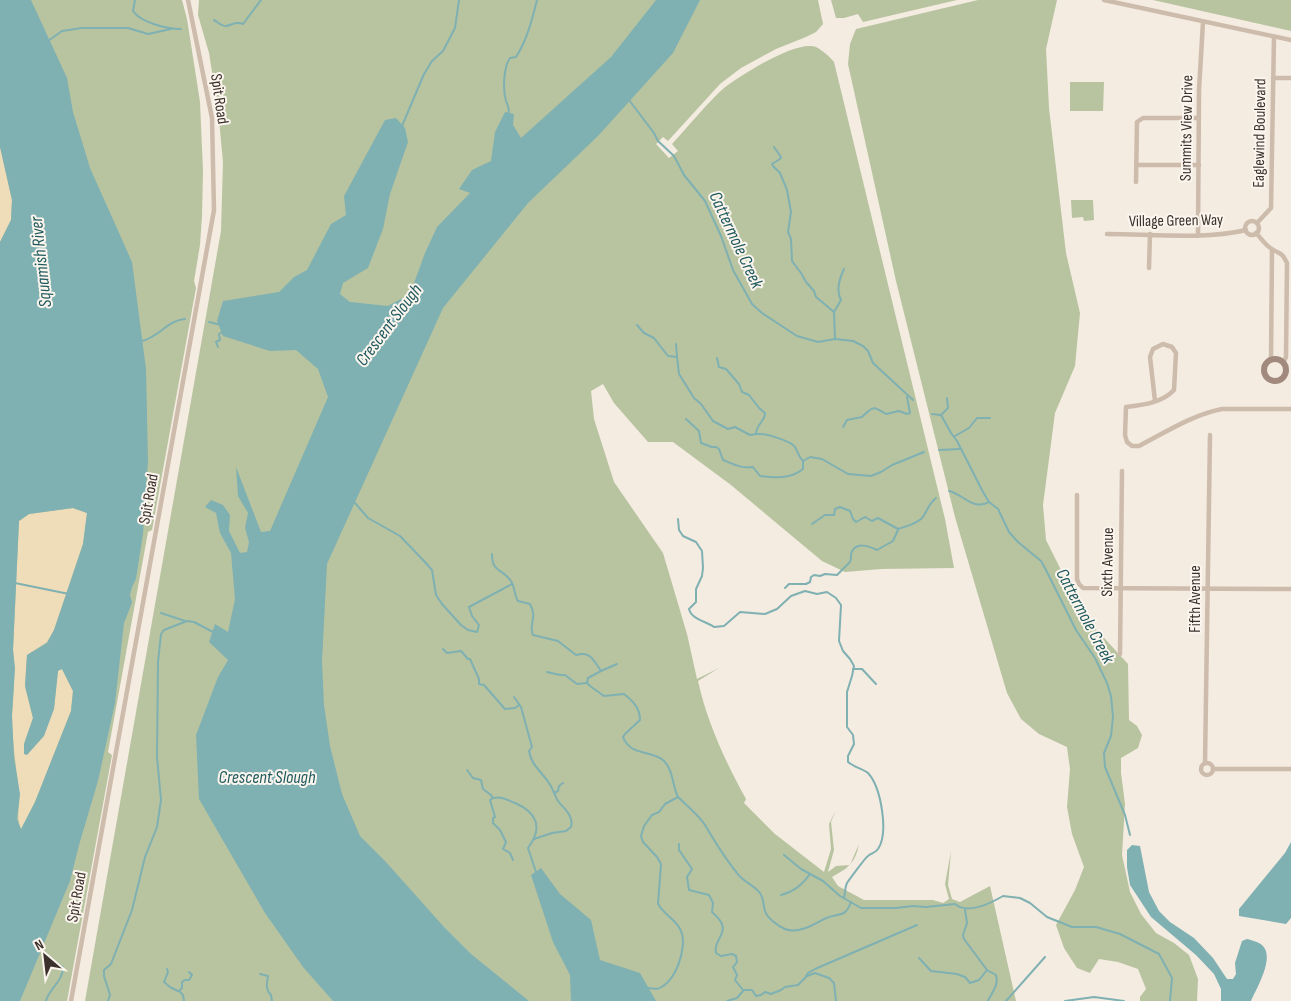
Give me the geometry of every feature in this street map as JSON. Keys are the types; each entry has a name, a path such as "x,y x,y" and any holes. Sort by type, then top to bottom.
{"street":[{"name":"Spit Road","path":"71,1001 214,210 212,118 188,0"},
{"path":"1104,0 1291,40"},
{"name":"Summits View Drive","path":"1198,235 1199,118 1204,22"},
{"name":"Eaglewind Boulevard","path":"1257,223 1271,208 1274,37"},
{"path":"1273,78 1291,78"},
{"path":"1136,182 1136,124 1140,119 1199,118"},
{"path":"1136,165 1199,165"},
{"path":"1253,221 1257,223 1259,228 1256,233 1251,235 1246,230 1246,225 1253,221"},
{"name":"Village Green Way","path":"1106,234 1198,235 1233,233 1246,230"},
{"path":"1256,233 1272,250 1276,250 1283,256 1287,263 1286,370 1283,376"},
{"path":"1150,234 1150,268"},
{"path":"1272,250 1271,360 1265,367 1267,376 1275,380 1291,373"},
{"path":"1155,401 1150,357 1153,349 1164,344 1172,347 1176,353 1175,387 1169,394 1155,401 1126,407 1125,435 1127,442 1132,446 1139,446 1195,417 1213,411 1222,409 1291,409"},
{"path":"1271,360 1278,359 1286,364"},
{"name":"Fifth Avenue","path":"1205,763 1210,435"},
{"name":"Sixth Avenue","path":"1120,654 1122,471"},
{"path":"1076,495 1077,579 1078,584 1083,588 1291,589"},
{"path":"1205,763 1210,763 1213,769 1210,774 1206,775 1202,774 1200,770 1201,766 1205,763"},
{"path":"1213,769 1291,769"}],"green space":[{"path":"0,0 182,0 187,19 200,102 203,171 200,245 194,281 196,288 152,530 148,532 108,752 112,755 67,1001 0,1001"},
{"path":"199,0 818,0 823,24 816,32 776,49 741,68 720,84 668,141 663,137 656,144 669,158 678,151 672,144 724,88 742,75 782,53 807,46 816,47 834,62 945,519 954,568 881,569 845,572 822,561 731,485 673,442 648,442 614,403 603,384 591,391 594,419 614,482 663,553 687,634 697,679 719,668 698,681 706,712 731,771 746,799 744,803 775,834 824,872 831,849 829,824 836,810 831,822 834,850 828,872 836,866 850,865 832,877 838,886 864,900 933,900 943,903 949,899 945,884 951,851 948,885 952,899 960,902 990,886 1016,1001 85,1001 221,231 223,162 218,109 209,53 198,15"},
{"path":"831,0 957,0 863,22 858,14 836,18"},
{"path":"978,0 1057,0 1046,49 1049,108 1066,253 1080,313 1075,366 1055,413 1043,505 1046,540 1084,616 1128,664 1129,720 1137,726 1142,735 1138,748 1121,758 1125,804 1122,855 1130,892 1141,914 1156,933 1174,943 1189,955 1198,979 1197,1001 1140,1001 1140,997 1146,989 1138,969 1118,962 1099,959 1090,973 1077,968 1064,948 1056,925 1075,890 1084,867 1072,834 1067,807 1070,769 1067,747 1039,734 1021,719 1007,693 955,517 896,281 848,64 850,44 856,29"},
{"path":"1153,0 1291,0 1291,31"},
{"path":"1070,82 1104,82 1103,111 1070,111"},
{"path":"1071,200 1093,200 1094,220 1084,221 1083,217 1072,218"},
{"path":"859,844 853,861 850,864"}],"sand":[{"path":"0,147 12,200 11,220 0,242"},
{"path":"73,508 87,513 83,544 54,630 47,642 27,655 25,686 33,718 24,744 54,709 58,670 62,669 73,691 71,711 35,802 21,830 18,819 19,797 12,715 19,521 29,514"}],"water":[{"name":"Squamish River","path":"0,0 31,0 67,78 73,112 90,168 132,262 146,369 148,461 143,534 136,579 130,595 132,602 124,623 115,703 98,781 70,881 20,1001 0,1001 0,242 11,220 12,200 0,147","holes":["73,508 87,513 83,544 54,630 47,643 27,655 25,686 33,718 24,744 24,754 27,755 44,736 54,709 58,671 62,669 73,691 71,711 35,802 21,829 17,819 20,794 14,757 12,716 19,521 29,514"]},
{"name":"Crescent Slough","path":"656,0 700,0 673,53 598,136 528,203 443,308 327,564 322,661 324,705 330,746 342,794 360,836 471,954 529,1001 333,1001 303,967 265,913 199,799 196,735 218,677 228,660 209,642 215,624 228,632 235,599 231,553 220,533 216,513 205,507 211,500 223,505 230,515 229,531 240,553 247,552 249,542 245,528 248,513 238,496 236,467 261,532 270,531 328,397 318,369 296,350 270,351 223,336 217,321 223,301 279,292 294,277 307,270 331,224 346,215 344,196 385,120 396,118 405,128 408,142 390,194 383,229 368,268 343,283 340,294 350,302 388,306 410,294 437,227 470,193 459,189 472,170 491,161 495,132 505,112 514,114 513,125 521,138 611,57"},
{"path":"1291,842 1291,918 1286,924 1239,916 1239,909 1285,853"},
{"path":"1132,845 1140,846 1149,892 1159,911 1170,922 1194,938 1213,958 1227,979 1233,979 1236,974 1235,963 1242,941 1247,939 1259,943 1264,948 1267,954 1266,962 1251,1001 1221,1001 1221,989 1214,974 1196,955 1151,917 1130,885 1127,850"},
{"path":"541,868 560,894 591,920 600,960 640,973 656,1001 571,1001 570,975 553,942 531,875"}],"waterway":[{"path":"135,0 133,11 142,19 169,28 181,29"},
{"path":"214,20 224,26 236,23 243,24 261,0"},
{"path":"402,126 424,74 432,61 443,51 455,28 459,0"},
{"path":"509,113 504,91 506,68 510,58 516,57 523,44 537,0"},
{"path":"48,41 62,31 82,28 128,28 148,34 171,29"},
{"name":"Cattermole Creek","path":"629,100 658,141 674,156 684,175 705,201 721,236 733,270 752,304 762,313 797,336 818,342 835,339 853,341 863,346 868,351 873,363 913,400"},
{"path":"774,147 781,157 772,164 780,173 787,190 791,212 788,232 791,239 792,261 814,291 816,297 834,312"},
{"path":"835,339 834,312 841,300 839,285 844,269"},
{"path":"142,341 154,336 174,322 185,319"},
{"path":"209,322 221,325"},
{"path":"637,325 644,333 654,338 668,356 677,357 679,374 694,398 701,404 713,421 728,429 735,427 750,435 766,435 788,442 795,447 803,461 803,469 788,476 760,476 753,467 741,467 723,460 719,449 701,443 699,431 686,419"},
{"path":"218,347 216,342 220,340 219,334 222,332"},
{"path":"676,344 677,356"},
{"path":"717,358 719,367 726,369 739,384 742,392 749,395 765,413 756,433"},
{"path":"843,427 847,420 862,417 873,408 886,414 899,411 907,414 910,413 907,397"},
{"path":"941,415 948,408 947,398"},
{"name":"Cattermole Creek","path":"932,414 941,415 957,441 983,492 989,502 998,509 1009,532 1041,561 1076,630 1095,658 1107,683 1111,696 1113,717 1111,736 1104,753 1105,767 1125,815 1130,835"},
{"path":"955,436 969,428 977,418 990,418"},
{"path":"939,450 960,449"},
{"path":"803,461 810,457 822,459 848,474 871,476 924,452"},
{"path":"949,491 973,503 983,504 989,502"},
{"path":"812,524 825,515 834,515 835,509 840,507 850,511 856,522 865,517 872,521 878,518 898,529 921,519 936,498"},
{"path":"355,503 368,518 400,536 424,561 432,570 436,595 461,625 468,630 477,632 479,625 472,616 469,607 512,584"},
{"path":"678,519 679,530 683,536 696,542 702,551 702,576 696,589 696,602 689,609 693,616 700,620 714,627 724,626 740,612 765,614 777,609 791,596 805,591 817,594 827,592 836,598 841,605 839,641 843,651 854,666 847,692 847,727 853,735 854,744 848,756 848,762 867,772 873,780 880,799 883,822 883,832 878,849 866,858 847,883 844,898"},
{"path":"785,588 789,584 806,584 810,582 811,577 814,575 837,575 850,562 851,554 856,547 866,546 877,550 893,541 898,530"},
{"path":"492,554 492,560 496,567 511,581 518,601 530,604 533,614 533,635 558,641 576,655 588,655 594,660 601,671 588,678 587,683 604,696 624,694 635,705 639,712 640,720 623,737 626,743 636,750 658,757 667,764 678,797 702,821 739,876 760,893 766,914 770,919 785,929 800,930 829,917 844,913 851,902"},
{"path":"15,583 69,594"},
{"path":"161,613 185,621"},
{"path":"108,1001 110,995 104,970 111,964 132,910 145,857 157,827 161,800 157,757 158,662 161,634 164,630 187,621 194,622 213,632"},
{"path":"443,649 447,653 461,651 470,659 479,679 479,684 484,685 505,709 515,708 519,705"},
{"path":"601,671 617,664"},
{"path":"853,669 862,669 876,684"},
{"path":"547,672 565,675 577,684 586,683"},
{"path":"514,697 521,707 532,747 529,751 530,756 549,783 558,801 568,812 572,823 571,827 566,831 534,839"},
{"path":"467,770 473,778 481,780 483,789 493,798"},
{"path":"554,793 558,791 559,786 563,783"},
{"path":"648,988 656,989 663,986 674,974 681,956 683,938 679,927 658,904 661,864 643,842 641,836 644,826 652,815 659,812 665,804 678,797"},
{"path":"493,798 502,798 515,803 533,816 536,833 528,848 536,872"},
{"path":"493,798 490,800 495,817 493,818 493,823 500,830 506,842 503,849 510,853 513,860"},
{"path":"679,844 679,850 692,869 687,877 689,890 709,895 713,903 712,912 722,925 723,930 717,943 716,953 721,956 732,954 736,956 737,962 733,967 737,975 735,980 743,990 752,990 756,996 765,992 771,994 785,987 798,985 807,976 815,973 829,978 834,983 836,1001"},
{"path":"784,855 801,869 823,881 840,896 861,908 926,907 955,904 960,907 973,908 986,905 1003,896 1020,898 1030,903 1047,917 1072,927 1096,927 1120,934 1159,954 1172,978 1170,1001"},
{"path":"781,895 798,887 810,874"},
{"path":"965,910 967,923 963,935 964,939 987,970 996,975 996,985 988,1001"},
{"path":"806,976 815,969 917,925"},
{"path":"1006,1001 1045,957"},
{"path":"919,958 931,971 957,974 965,977 970,983 979,980 987,970"},
{"path":"46,1001 61,977 63,967 55,962"},
{"path":"167,969 168,972 164,982 178,991"},
{"path":"184,1001 183,995 179,991 182,988 182,982 189,980 192,975 189,972"},
{"path":"260,974 268,976 267,988 272,1001"},
{"path":"727,1001 737,998 743,991"},
{"path":"1065,1001 1094,997 1124,1001"}]}
